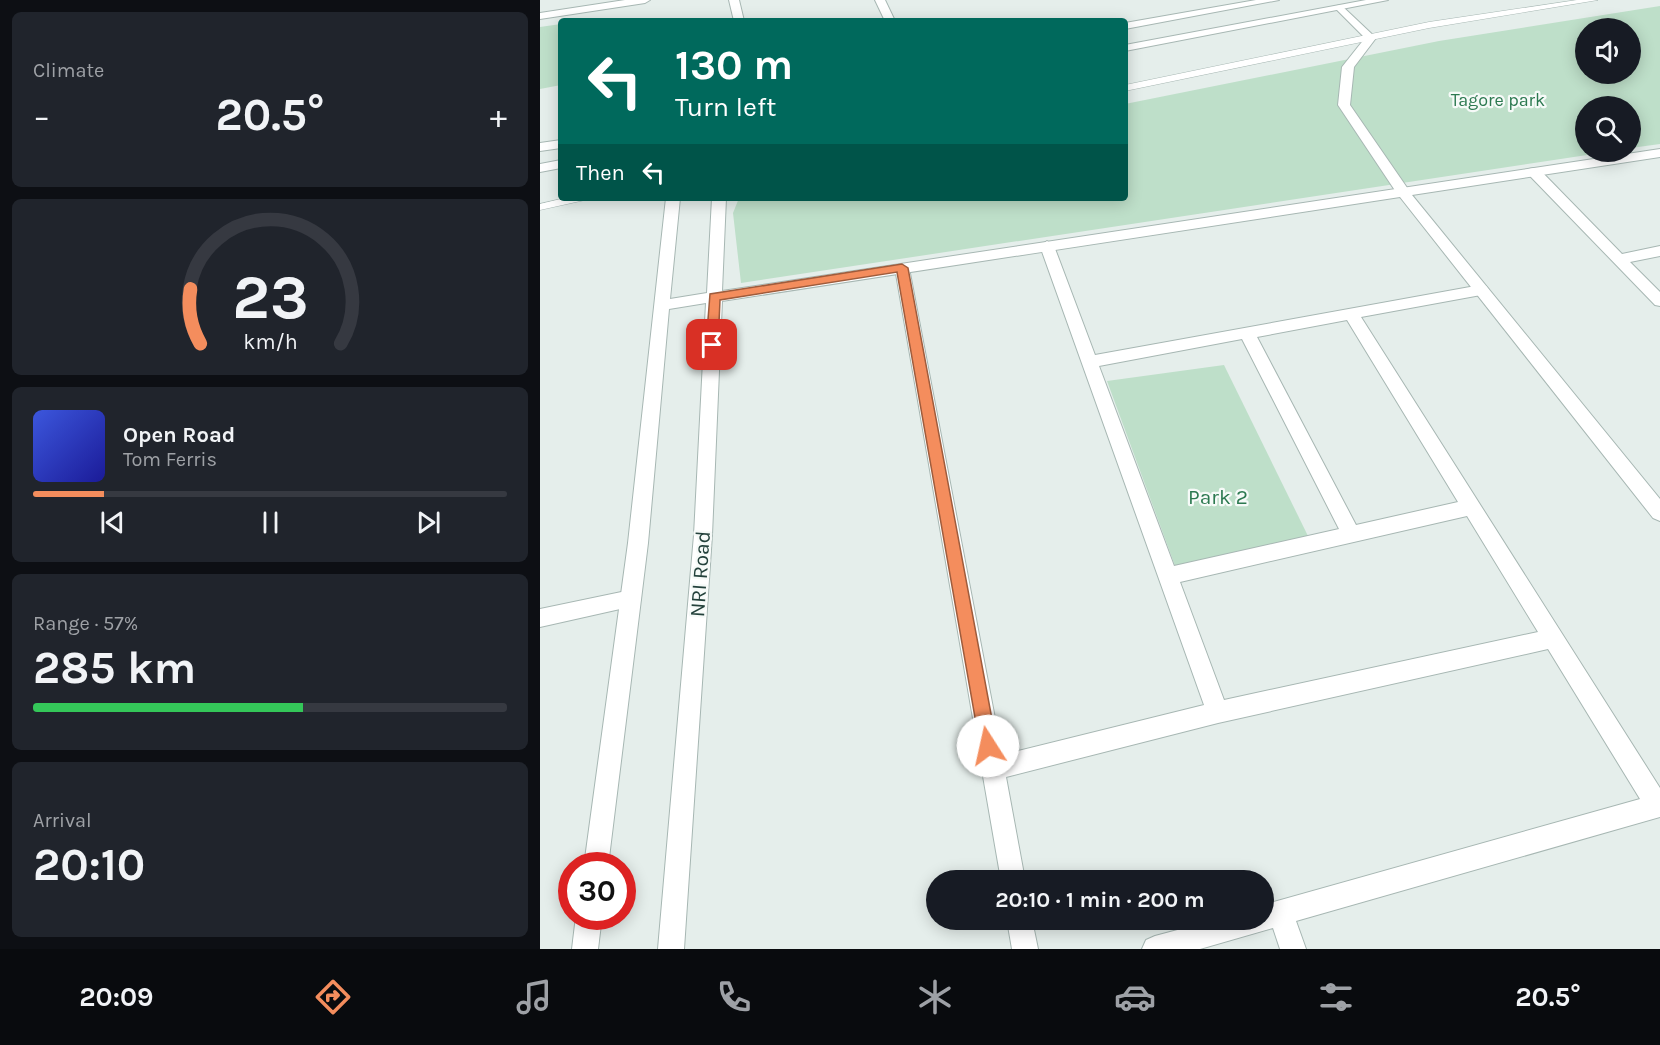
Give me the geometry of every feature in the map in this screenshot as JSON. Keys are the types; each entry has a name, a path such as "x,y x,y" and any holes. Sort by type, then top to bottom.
{"street":[{"path":"540,16 601,3 645,0"},
{"path":"734,0 738,18"},
{"path":"880,0 889,18"},
{"path":"1128,25 1274,0"},
{"path":"1128,47 1341,8 1359,2 1383,0"},
{"path":"1341,8 1371,38 1348,68 1344,105 1403,192 1660,513"},
{"path":"540,147 558,144"},
{"path":"662,306 1660,153"},
{"path":"540,168 558,165"},
{"path":"1534,172 1660,301"},
{"path":"598,852 631,599 673,201"},
{"name":"NRI Road","path":"671,949 703,535 719,201"},
{"path":"1047,246 1218,712"},
{"path":"1619,259 1660,251"},
{"path":"902,268 1010,870"},
{"path":"1090,362 1482,290"},
{"path":"1274,915 1658,805 1351,314"},
{"path":"1247,333 1352,534"},
{"path":"1169,576 1471,507"},
{"path":"540,618 631,599"},
{"path":"993,769 1218,712 1553,638"},
{"path":"1274,926 1293,949"},
{"path":"585,949 587,930"},
{"path":"1022,930 1025,949"},
{"path":"1155,949 1222,930"}],"lane":[{"path":"1128,87 1429,25 1594,0"},
{"path":"540,207 567,201"}],"green space":[{"name":"Tagore park","path":"1660,6 1660,144 1641,147 1641,96 1575,96 1575,157 741,283 733,213 738,201 1128,201 1128,103 1439,41 1575,19 1575,84 1641,84 1641,18 1584,18"},
{"path":"558,24 558,86 540,89 540,27"},
{"name":"Park 2","path":"1224,365 1308,536 1178,574 1107,381"}],"route":[{"path":"712,345 714,297 902,268 988,746"}]}
